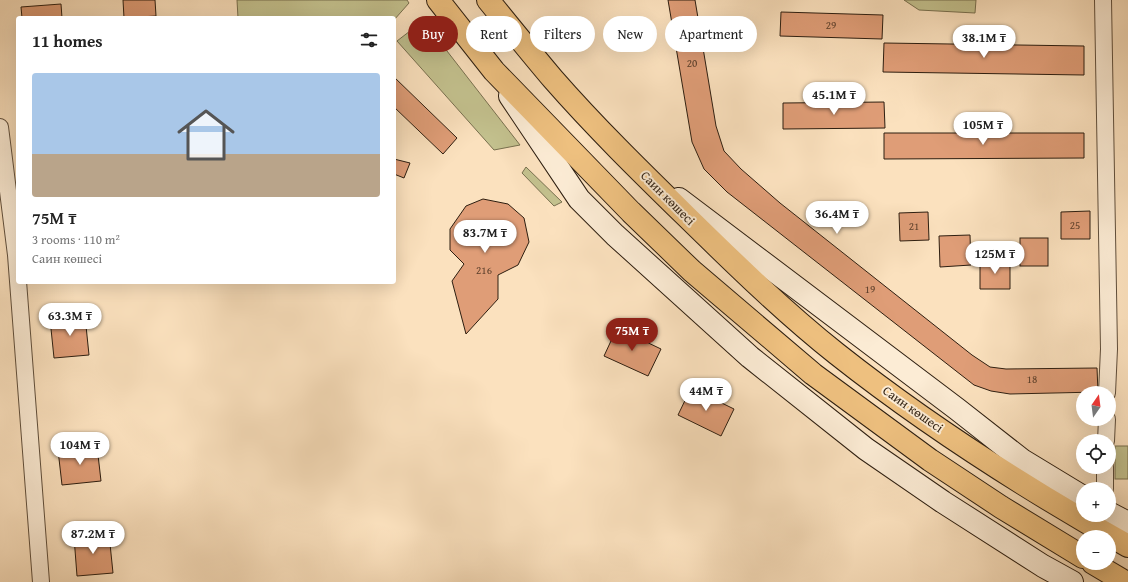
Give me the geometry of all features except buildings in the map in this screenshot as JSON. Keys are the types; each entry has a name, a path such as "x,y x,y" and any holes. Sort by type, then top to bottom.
{"main road":[{"path":"438,0 494,71 631,212 692,271 813,374 930,460 1001,507 1076,553"},
{"path":"488,0 553,79 635,166"},
{"name":"Саин көшесі","path":"635,166 759,287 836,353 905,405 984,458 1086,522 1128,546"},
{"path":"1105,570 1125,582"}],"street":[{"path":"1103,0 1109,349 1108,386"},
{"path":"494,71 579,199 615,235 750,357 866,450 943,502 1043,566 1072,582"},
{"path":"0,127 16,255"},
{"name":"Саин көшесі","path":"635,166 1022,460 1076,493"},
{"path":"18,284 41,582"},
{"path":"1116,517 1128,523"}],"shaded area":[{"path":"237,0 407,0 409,3 396,18 396,16 238,16"},
{"path":"904,0 976,0 975,13 919,10"},
{"path":"408,33 408,52 448,52 520,145 494,150 397,41"},
{"path":"526,167 562,202 554,206 522,173"},
{"path":"1116,446 1128,446 1128,479 1115,479"}]}
